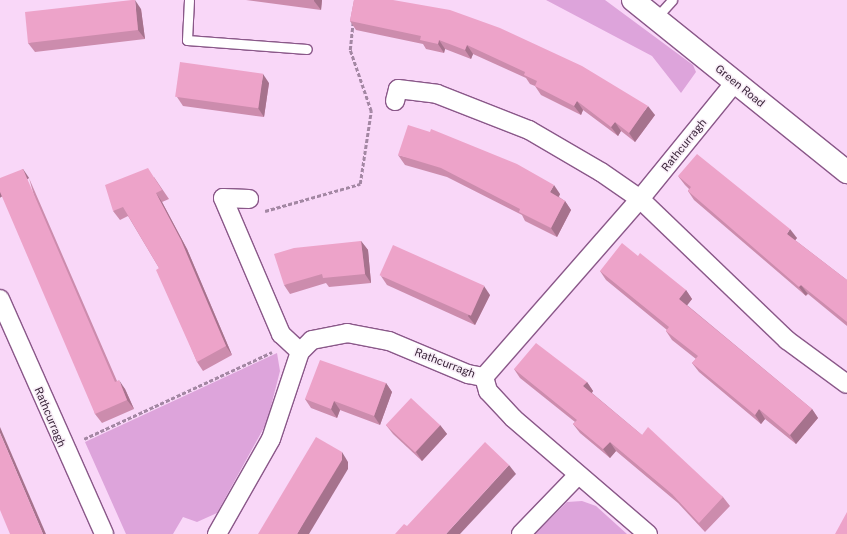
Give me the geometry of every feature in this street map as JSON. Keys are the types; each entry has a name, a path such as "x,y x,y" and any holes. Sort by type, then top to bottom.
{"street":[{"name":"Green Road","path":"633,0 847,172"},
{"name":"Rathcurragh","path":"300,352 312,340 347,333 389,340 468,374 484,377 640,199 735,82"},
{"path":"395,100 398,89 437,94 529,130 640,199 787,340 847,384"},
{"path":"217,534 271,439 300,352 281,334 223,198 249,199"},
{"name":"Rathcurragh","path":"0,299 64,449 104,534"},
{"path":"484,377 488,391 513,418 577,476 648,534"},
{"path":"521,534 577,476"}],"lane":[{"path":"189,0 187,40 307,49"},
{"path":"656,18 672,0"}],"path":[{"path":"249,199 258,199 262,212 360,184 371,112 350,50 354,14"},
{"path":"64,449 266,354 276,350 300,352"}],"shaded area":[{"path":"546,0 605,0 693,65 696,72 681,93 652,56"},
{"path":"277,353 280,371 267,422 217,513 197,522 183,517 173,534 126,534 85,442"},
{"path":"582,501 596,506 627,534 535,534 567,502"}],"building":[{"path":"135,0 138,30 28,43 25,12"},
{"path":"354,0 393,0 450,10 500,28 582,66 648,106 629,133 615,122 611,127 577,101 574,106 535,86 537,81 524,75 525,72 467,45 465,50 439,40 438,44 420,40 421,36 350,21"},
{"path":"180,62 263,74 258,108 175,97"},
{"path":"408,125 430,132 431,129 517,164 554,185 550,192 565,201 551,228 519,212 520,209 441,168 398,155"},
{"path":"697,154 790,229 787,234 847,280 847,322 801,285 799,287 688,191 691,187 678,176"},
{"path":"148,168 162,190 156,193 181,240 226,346 197,362 156,270 159,268 123,207 113,211 105,185"},
{"path":"23,169 115,382 119,380 127,400 95,414 0,192 0,178"},
{"path":"361,241 365,274 323,278 322,274 284,285 274,254 294,248"},
{"path":"622,243 638,256 640,253 686,290 679,299 812,409 790,435 759,409 755,415 692,363 698,356 666,331 669,327 600,271"},
{"path":"393,245 484,286 471,316 380,275"},
{"path":"536,343 587,382 583,386 642,435 648,427 723,497 699,523 672,494 610,442 603,449 573,424 577,420 514,369"},
{"path":"320,360 386,383 374,416 334,401 331,409 305,399"},
{"path":"411,398 440,425 415,452 386,425"},
{"path":"0,433 43,534 10,534 0,510"},
{"path":"316,437 342,452 342,460 297,534 258,534"},
{"path":"485,442 509,465 446,534 395,534 404,524 407,526"},
{"path":"847,512 847,534 835,534"}]}
